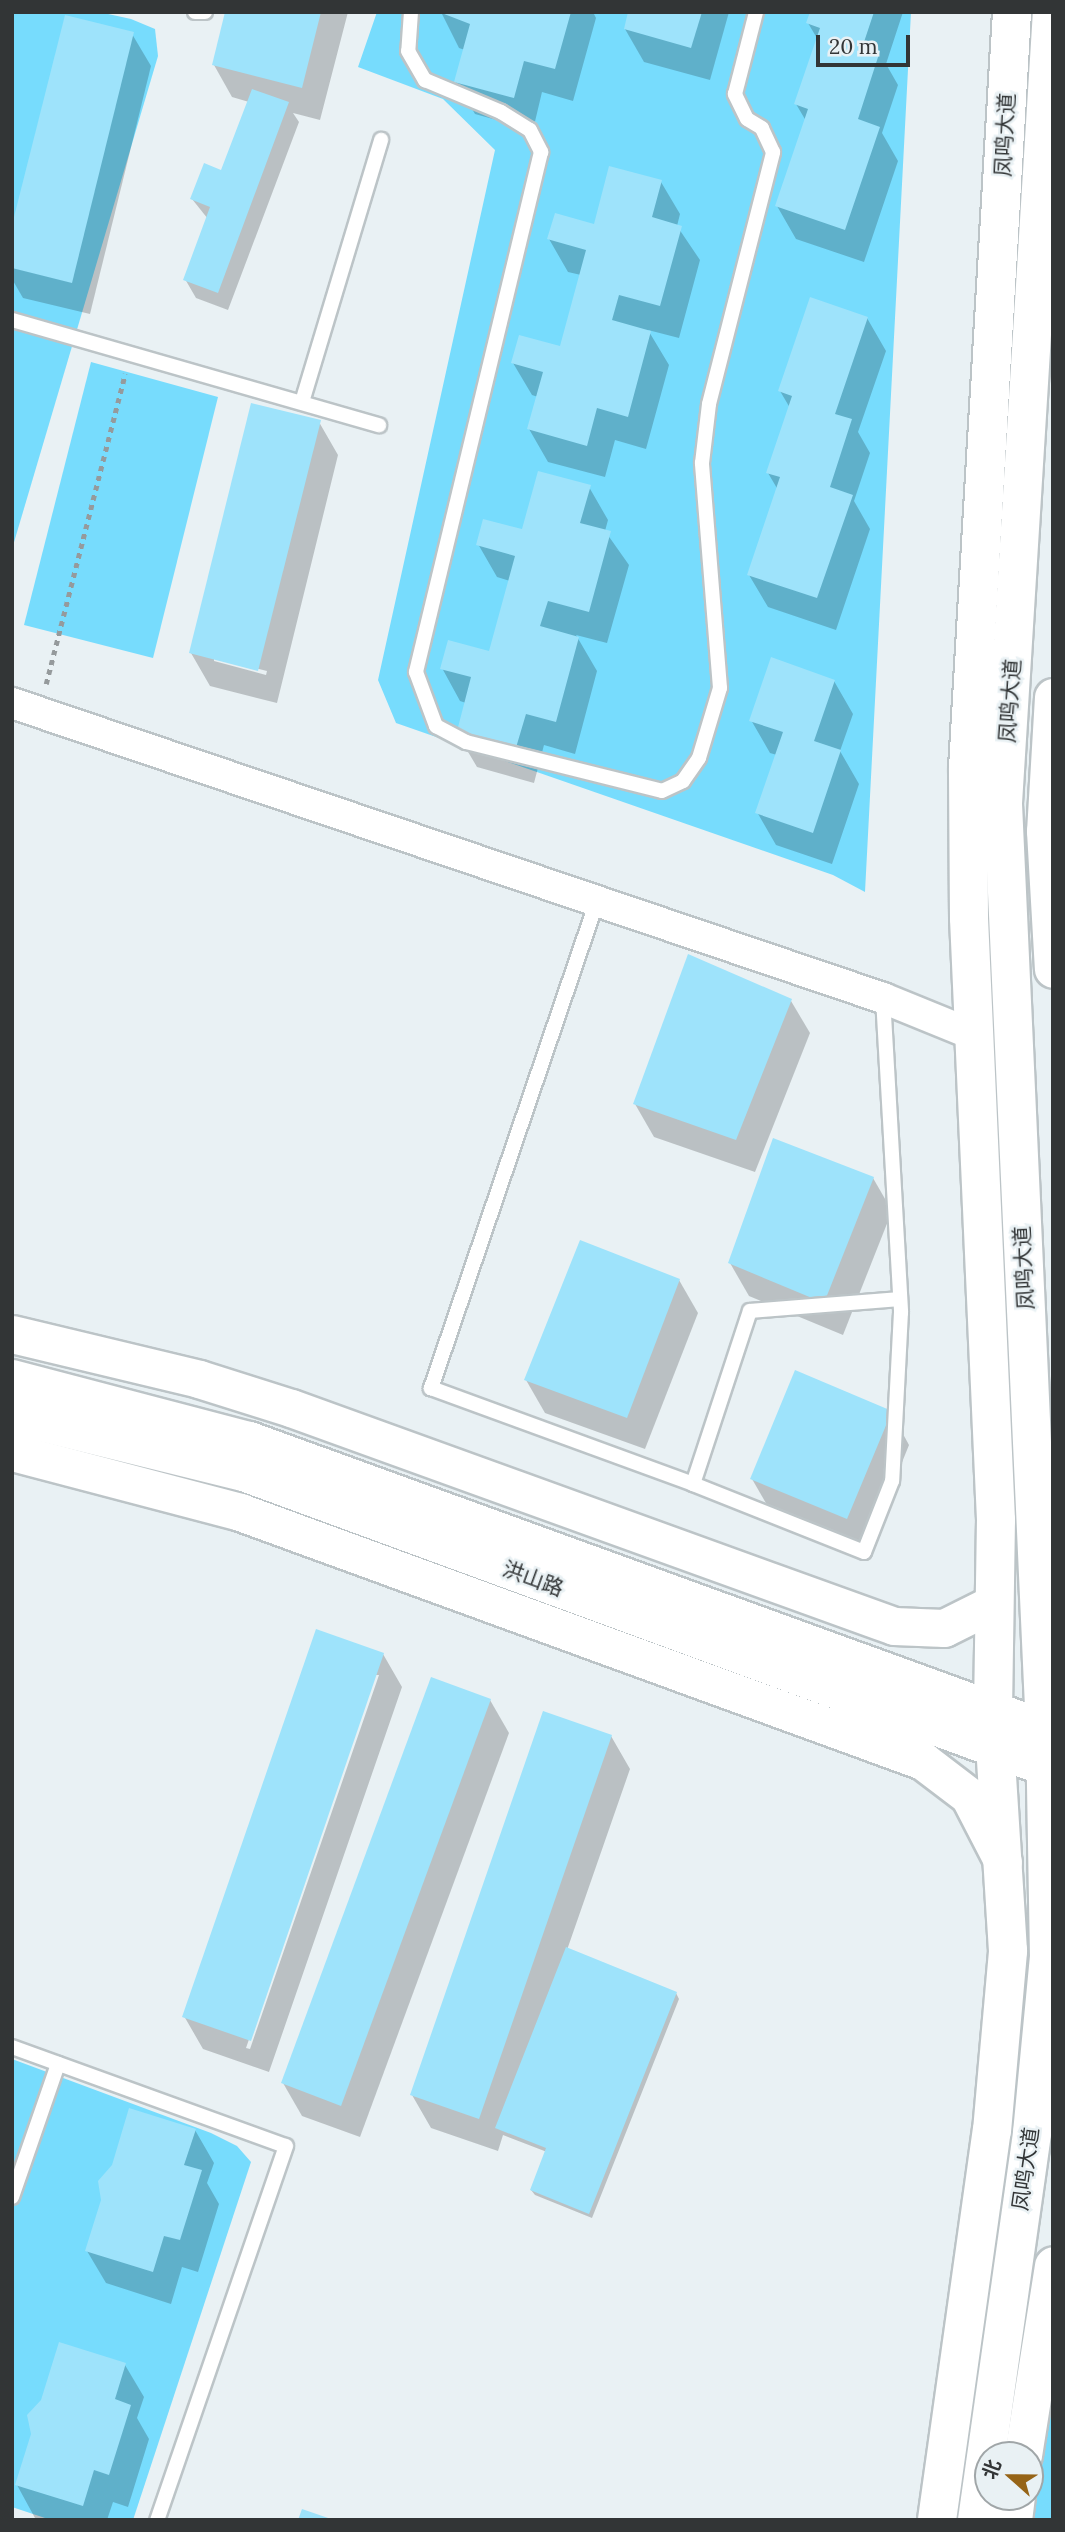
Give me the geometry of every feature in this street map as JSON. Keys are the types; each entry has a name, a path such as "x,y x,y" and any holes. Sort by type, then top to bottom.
{"main road":[{"name":"凤鸣大道","path":"937,2520 992,2131 1008,1951 998,1750 993,1710 996,1520 968,768 1012,12"},
{"name":"凤鸣大道","path":"977,2520 1032,2133 1049,1957 1045,1729 1003,803 1052,12"}],"street":[{"path":"1053,697 1045,831 1053,970"},
{"path":"26,708 883,998 976,1036"},
{"path":"12,1334 199,1379 291,1408 894,1626 944,1628 994,1604"},
{"name":"洪山路","path":"12,1378 248,1440 1045,1729"},
{"name":"洪山路","path":"12,1415 243,1472 1046,1767"},
{"path":"12,1452 240,1512 923,1761 970,1796 1003,1863"},
{"path":"1025,2441 1053,2265"}],"lane":[{"path":"195,12 205,12"},
{"path":"411,12 408,51 425,80 501,112 530,130 541,152 416,672 436,726 466,743 662,790 683,781 699,758 720,688 702,463 709,404 773,152 762,128 747,119 735,94 756,12"},
{"path":"302,402 381,141"},
{"path":"12,320 379,425"},
{"path":"597,901 431,1388 693,1485 863,1552 892,1481 900,1299 883,998"},
{"path":"693,1485 750,1311 900,1299"},
{"path":"12,2047 286,2146 157,2520"},
{"path":"12,2197 58,2064"}],"path":[{"path":"26,708 81,533 131,354"}],"shaded area":[{"path":"12,12 99,12 131,19 155,29 158,56 12,549"},
{"path":"377,12 911,12 865,892 833,875 396,723 378,680 495,150 443,99 358,67"},
{"path":"91,362 218,397 153,658 24,625"},
{"path":"12,2059 211,2133 237,2146 251,2162 133,2520 51,2520 12,2507"},
{"path":"1053,2376 1053,2520 1011,2520 1018,2511 1044,2511 1044,2441 1036,2441"}],"building":[{"path":"225,12 321,12 302,88 212,65"},
{"path":"439,12 571,12 555,69 524,61 514,98 454,82 470,24"},
{"path":"628,12 702,12 691,48 624,29"},
{"path":"810,12 874,12 863,45 880,51 858,119 880,127 845,230 775,206 808,109 794,104 820,28 806,23"},
{"path":"65,15 134,32 72,283 12,268 12,225"},
{"path":"252,89 289,102 218,293 183,280 210,207 190,199 204,163 221,170"},
{"path":"609,166 662,180 652,217 682,226 660,306 619,295 612,320 651,331 628,417 597,408 587,446 527,429 543,372 511,363 519,335 560,346 586,250 547,239 555,213 594,224"},
{"path":"810,297 868,317 835,414 852,419 830,487 853,495 817,598 747,575 780,477 766,473 792,396 778,391"},
{"path":"251,403 321,420 258,671 189,653"},
{"path":"538,471 591,485 580,523 611,531 589,612 548,601 540,626 579,637 556,722 526,714 515,751 456,735 471,677 440,669 448,640 489,651 515,556 476,545 483,519 522,529"},
{"path":"771,657 835,680 814,741 841,750 813,833 755,813 783,732 749,721"},
{"path":"688,954 792,999 736,1140 633,1104"},
{"path":"773,1138 874,1177 824,1303 728,1263"},
{"path":"580,1240 680,1279 627,1418 524,1380"},
{"path":"795,1370 892,1411 847,1519 750,1479"},
{"path":"316,1629 384,1653 251,2041 182,2017"},
{"path":"431,1677 491,1699 341,2106 281,2083"},
{"path":"543,1711 612,1735 479,2119 410,2095"},
{"path":"566,1947 677,1992 589,2214 530,2190 546,2148 495,2128"},
{"path":"129,2108 196,2129 184,2165 202,2170 180,2240 164,2236 153,2272 85,2251 101,2200 98,2181 112,2165"},
{"path":"59,2342 126,2363 115,2399 131,2405 109,2475 94,2470 83,2506 15,2485 31,2434 27,2415 41,2400"},
{"path":"302,2509 331,2519 331,2520 298,2520"}]}
